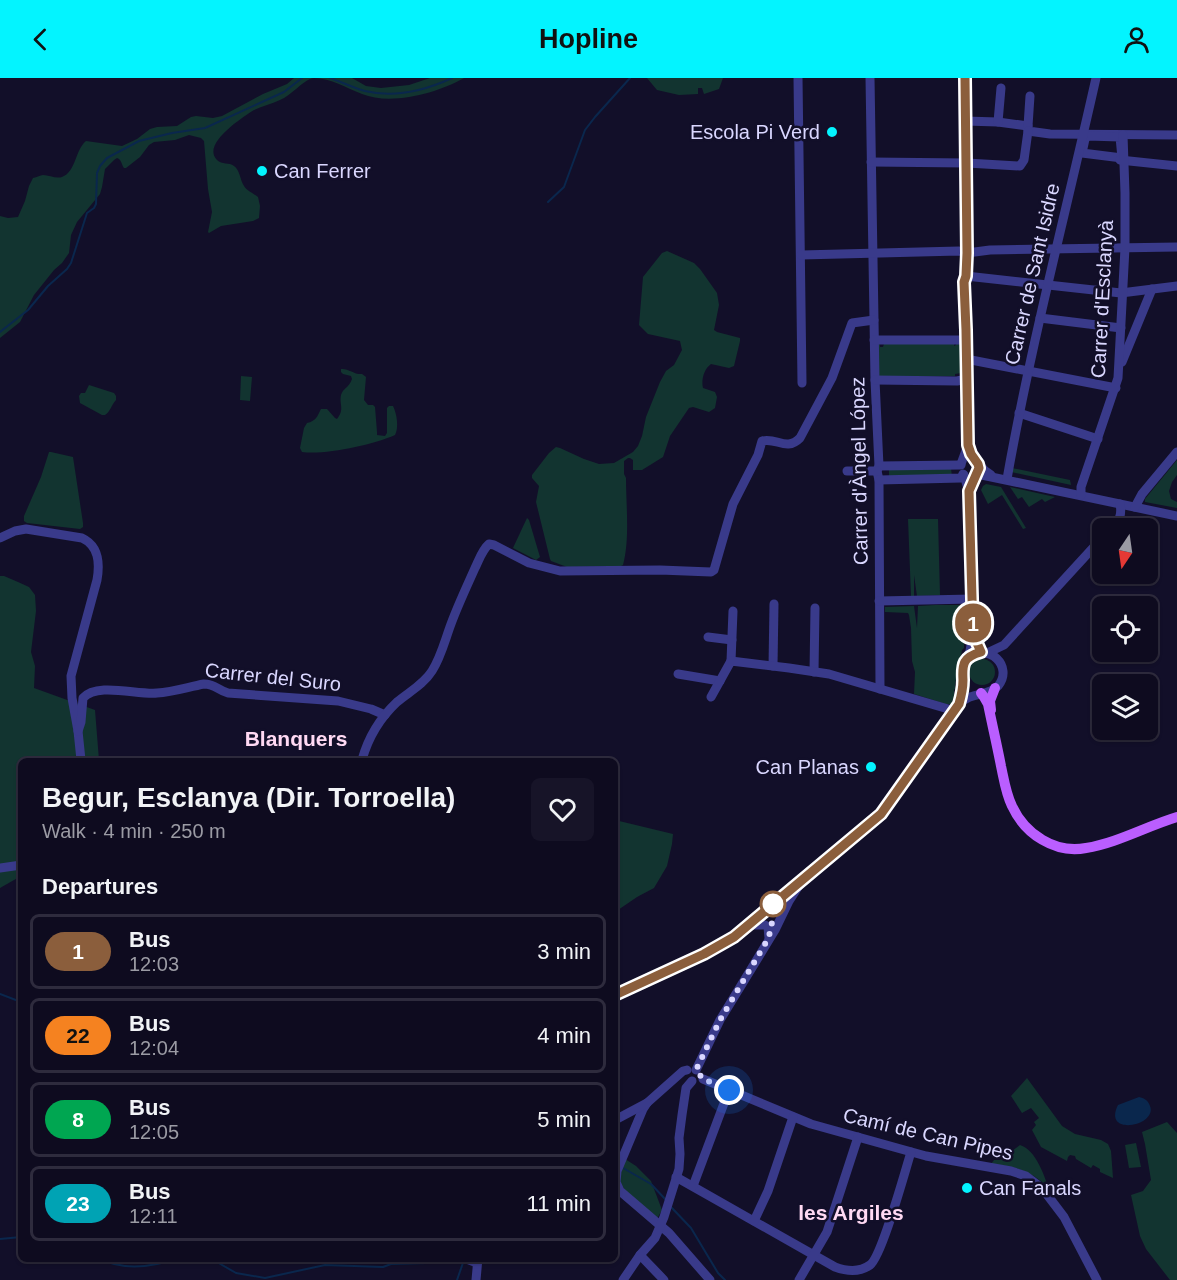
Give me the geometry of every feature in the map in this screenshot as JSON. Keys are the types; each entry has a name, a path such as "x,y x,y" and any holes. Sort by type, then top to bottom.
{"main road":[{"path":"995,688 990,701 991,710 1012,798 1022,818 1031,829 1058,842 1083,846 1177,816"},
{"path":"981,693 987,704 1012,808 1038,838 1059,847 1083,849 1108,843 1177,816"}],"street":[{"path":"798,78 802,382"},
{"name":"Carrer d'Àngel López","path":"870,78 880,689"},
{"name":"Carrer de Sant Isidre","path":"1007,479 1047,285 1081,154 1096,78"},
{"path":"847,471 961,478 968,445 964,282 967,253 966,79"},
{"path":"998,123 1001,88"},
{"path":"871,162 1020,166 1024,160 1030,96"},
{"path":"965,121 998,123 1050,134 1177,135"},
{"name":"Carrer d'Esclanyà","path":"1081,495 1081,487 1116,388 1119,370 1125,248 1123,135"},
{"path":"1081,154 1177,166"},
{"path":"801,255 1177,248"},
{"path":"966,276 1123,293 1177,286"},
{"path":"1119,370 1152,289"},
{"path":"1040,318 1121,328"},
{"path":"363,758 374,731 385,715 432,672 484,548 489,544 529,563 560,571 711,572 714,570 733,504 758,455 762,441 790,445 800,438 832,378 852,323 874,320"},
{"path":"874,340 966,340"},
{"path":"966,359 1116,388"},
{"path":"875,380 957,381 967,379"},
{"path":"1019,413 1098,439"},
{"path":"968,445 976,468 969,491"},
{"path":"1135,507 1142,494 1177,452"},
{"path":"967,659 973,634 969,491 962,470 966,459 976,468 992,476 1177,516"},
{"path":"878,472 962,470 970,477 976,468"},
{"path":"1120,504 1120,518"},
{"path":"0,538 26,529 82,538 86,539 95,549 98,557 97,580 71,676 81,758"},
{"path":"981,693 966,686 963,680 961,673 967,659 972,654 1004,645 1092,549"},
{"path":"879,601 972,599"},
{"path":"774,604 774,666"},
{"path":"813,672 815,608"},
{"path":"711,697 731,661 733,611"},
{"path":"618,994 704,954 734,937 881,814 957,708 969,697 995,688 1002,679 1002,667 999,661 984,652 973,634"},
{"path":"708,637 732,640"},
{"path":"731,661 830,674 957,708"},
{"path":"678,674 720,681"},
{"path":"957,708 963,680"},
{"name":"Carrer del Suro","path":"78,731 84,695 118,690 145,694 157,693 211,684 228,693 345,702 385,715"},
{"path":"0,868 18,865"},
{"path":"777,912 789,901 809,873"},
{"path":"623,1280 658,1233 680,1163 679,1138 686,1088 720,1020 775,930 781,897"},
{"path":"764,911 772,908 777,912"},
{"path":"744,928 765,925 768,927 768,939"},
{"path":"618,1118 647,1104 683,1071 694,1074"},
{"name":"Camí de Can Pipes","path":"694,1074 812,1124 926,1156 1019,1173 1035,1182 1064,1217 1097,1280"},
{"path":"693,1186 729,1090"},
{"path":"618,1171 647,1104"},
{"path":"628,1113 637,1112 639,1119"},
{"path":"754,1221 768,1191 793,1117"},
{"path":"799,1280 827,1232 858,1137"},
{"path":"676,1177 842,1270 858,1270 872,1264 880,1248 911,1152"},
{"path":"618,1186 620,1191 669,1233 710,1280"},
{"path":"640,1255 664,1280"},
{"path":"476,1280 477,1262"}],"green space":[{"path":"294,78 314,78 306,81 284,98 254,110 225,132 214,146 217,160 236,168 245,188 258,197 259,218 221,226 208,232 212,212 204,141 201,138 189,135 175,140 154,142 126,168 117,158 105,169 100,194 77,222 71,235 69,253 34,295 20,322 0,338 0,216 18,217 33,178 43,175 62,177 67,174 86,141 122,146 137,139 150,129 177,126 196,116 213,118 222,116 287,84"},
{"path":"320,78 352,78 366,86 381,88 409,85 430,78 464,78 428,93 387,99 362,94"},
{"path":"647,78 723,78 719,89 704,94 702,88 698,88 698,94 679,95 657,90"},
{"path":"667,251 694,263 717,293 719,305 714,330 740,338 734,366 729,368 711,364 707,369 702,385 703,388 715,392 717,397 715,408 709,412 689,408 670,436 663,457 642,470 633,470 633,460 630,458 624,461 627,533 623,565 567,567 550,559 536,502 539,486 532,475 556,447 599,464 614,463 633,452 638,446 646,417 660,382 666,371 674,365 682,350 680,341 648,334 639,325 643,277 662,253"},
{"path":"954,342 954,346 956,342 961,344 961,373 955,376 879,377 877,345 880,344 880,347 883,347 884,344"},
{"path":"341,369 366,377 364,400 368,405 375,407 377,435 385,436 387,433 387,408 393,406 397,421 395,435 349,448 312,453 302,452 300,448 304,428 307,423 316,418 321,409 327,409 337,419 339,416 341,395 352,379 351,376 343,374"},
{"path":"241,376 252,377 250,401 240,400"},
{"path":"89,385 114,393 116,396 116,400 105,415 80,403 79,396 85,393"},
{"path":"49,452 73,457 83,523 80,529 24,521"},
{"path":"1177,460 1177,475 1169,491 1171,499 1177,502 1177,508 1145,502 1145,499"},
{"path":"951,468 952,477 889,478 889,469"},
{"path":"1012,468 1070,480 1071,485 1011,472"},
{"path":"986,484 1001,487 1026,528 1023,529 1002,495 988,504 981,490"},
{"path":"1010,487 1055,497 1045,502 1042,499 1029,507 1022,497 1018,499"},
{"path":"527,518 540,557 536,560 513,548"},
{"path":"908,519 938,519 940,595 917,596 914,575 914,596 911,596"},
{"path":"0,576 4,576 29,587 35,595 36,611 31,652 35,666 34,688 95,710 99,758 18,758 18,878 0,888"},
{"path":"914,606 917,628 918,606 968,607 964,648 952,702 954,704 946,704 914,694 915,672 912,661 909,615 908,613 885,612 885,607"},
{"path":"982,659 991,663 995,672 991,681 982,685 973,681 969,672 973,663"},
{"path":"618,821 673,834 667,866 654,888 618,910"},
{"path":"1027,1078 1062,1126 1075,1134 1108,1144 1111,1151 1113,1178 1100,1172 1100,1169 1093,1165 1091,1168 1075,1156 1070,1155 1067,1161 1041,1147 1032,1130 1036,1125 1034,1122 1039,1118 1031,1108 1022,1113 1011,1096"},
{"path":"1167,1122 1177,1133 1177,1280 1170,1280 1146,1249 1140,1236 1131,1195 1143,1191 1151,1180 1142,1132"},
{"path":"1136,1143 1141,1167 1129,1168 1125,1145"},
{"path":"1020,1145 1035,1157 1049,1189 1023,1170 991,1164"},
{"path":"625,1159 651,1181 662,1210 658,1217 632,1198 622,1186 619,1173"}],"water":[{"path":"1139,1097 1146,1100 1150,1106 1150,1113 1146,1119 1131,1125 1123,1125 1117,1121 1115,1115 1118,1105"}],"waterway":[{"path":"0,332 28,310 71,263 87,213 96,204 97,173 107,158 139,141 205,128 284,92 302,78"},
{"path":"330,78 365,91 387,94 410,92 452,78"},
{"path":"548,202 564,187 585,130 630,78"},
{"path":"0,994 18,1001"},
{"path":"623,1168 651,1184 666,1200"},
{"path":"671,1207 691,1228 718,1273 725,1280"},
{"path":"0,1239 18,1237"},
{"path":"108,1262 128,1266 165,1262"},
{"path":"217,1262 236,1273 265,1278 325,1265 383,1267 391,1264 430,1262"},
{"path":"457,1280 463,1262"}],"bus line":[{"name":"1","path":"618,994 704,954 734,937 881,814 959,704 963,665 972,654 981,652 973,634 969,491 979,468 968,445 964,282 967,253 965,78"}],"place":[{"name":"Escola Pi Verd","path":"832,132"},
{"name":"Can Ferrer","path":"262,171"},
{"name":"Can Planas","path":"871,767"},
{"name":"Can Fanals","path":"967,1188"}],"district":[{"name":"Blanquers","path":"296,738"},
{"name":"les Argiles","path":"851,1212"}],"route":[{"path":"729,1090 703,1079 696,1070 720,1020 768,939 774,909 781,897 773,904"}]}
